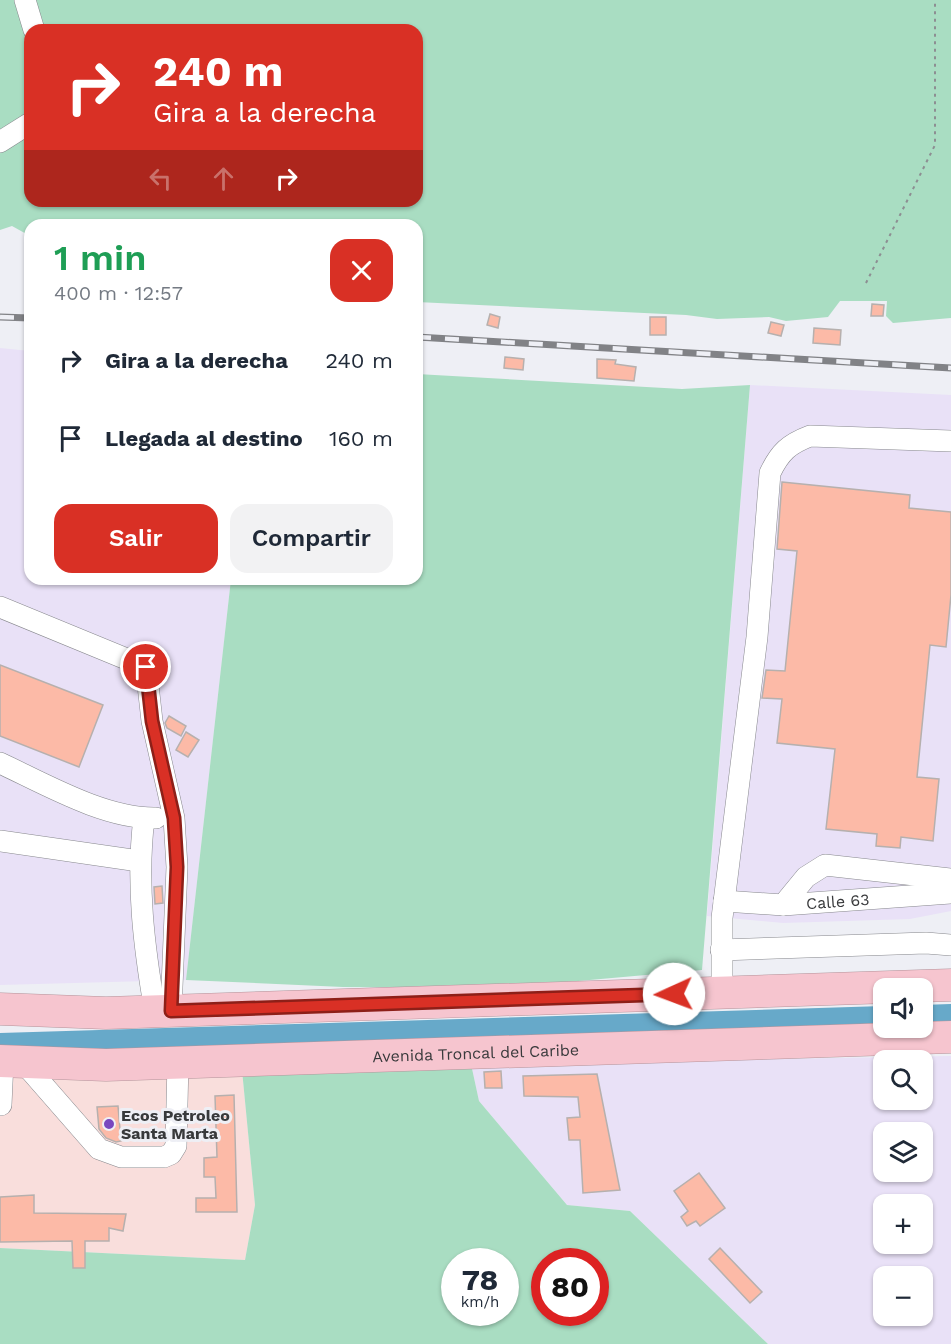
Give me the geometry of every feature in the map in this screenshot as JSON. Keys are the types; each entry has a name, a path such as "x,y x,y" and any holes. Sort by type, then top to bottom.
{"highway":[{"path":"0,1009 106,1013 951,986"},
{"name":"Avenida Troncal del Caribe","path":"9,1061 106,1065 951,1037"}],"street":[{"path":"25,0 32,24"},
{"path":"0,142 24,127"},
{"path":"722,993 721,950 724,901 757,637 770,472 780,453 791,443 810,436 951,441"},
{"path":"0,607 146,667 152,721 174,818 178,889 163,1011"},
{"path":"0,763 78,800 144,818 174,818"},
{"path":"144,818 139,861 146,958 163,1011"},
{"path":"0,841 139,861"},
{"path":"783,905 806,877 825,865 950,889"},
{"name":"Calle 63","path":"724,901 783,905 950,889"},
{"path":"721,950 926,943 951,945"},
{"path":"9,1061 99,1149 121,1157 164,1157 171,1154 176,1146 178,1062"},
{"path":"2,1105 9,1061"}],"path":[{"path":"866,283 935,145 935,0"}],"shaded area":[{"path":"0,348 24,350 24,585 230,585 186,980 0,985"},
{"path":"750,385 951,395 951,911 910,919 783,923 707,916"},
{"path":"933,1056 951,1056 951,1344 768,1344 630,1211 567,1205 479,1101 471,1064 873,1057 873,1110 933,1110"},
{"path":"242,1070 255,1205 245,1260 0,1248 0,1072"}],"green space":[{"path":"0,0 951,0 951,318 893,323 886,316 887,301 840,301 828,317 786,321 769,317 717,319 686,315 423,302 423,219 24,219 24,233 12,226 0,230"},
{"path":"423,374 682,389 750,385 702,970 499,988 343,987 186,980 230,585 423,585"},
{"path":"471,1064 479,1101 567,1205 630,1211 768,1344 0,1344 0,1248 245,1260 255,1205 242,1070"}],"building":[{"path":"872,304 884,305 883,316 871,316"},
{"path":"490,314 500,317 498,328 487,325"},
{"path":"650,317 666,317 666,335 650,335"},
{"path":"771,322 784,325 781,336 768,333"},
{"path":"814,328 841,330 840,345 813,343"},
{"path":"505,357 524,359 523,370 504,368"},
{"path":"597,359 616,360 615,364 636,367 634,381 597,378"},
{"path":"782,482 910,495 909,508 951,512 951,595 946,647 930,645 917,777 939,779 933,841 901,837 900,848 876,846 877,834 826,829 835,749 777,743 782,699 762,698 766,670 785,671 797,551 777,549"},
{"path":"0,665 103,705 79,767 0,736"},
{"path":"169,716 186,726 181,736 167,728 165,723"},
{"path":"186,732 199,740 188,757 176,750"},
{"path":"162,886 163,903 155,904 154,887"},
{"path":"501,1071 502,1088 485,1088 484,1072"},
{"path":"597,1074 620,1190 583,1193 580,1140 569,1140 567,1118 580,1117 578,1097 524,1096 523,1076"},
{"path":"234,1095 237,1212 196,1212 196,1198 216,1198 215,1177 204,1177 204,1158 217,1157 215,1096"},
{"name":"Ecos Petroleo Santa Marta","path":"118,1106 121,1141 116,1142 106,1138 99,1129 97,1107"},
{"path":"699,1173 725,1208 700,1226 696,1221 687,1226 681,1217 688,1211 674,1191"},
{"path":"34,1195 34,1213 126,1214 123,1231 109,1228 109,1241 85,1241 85,1268 73,1268 72,1241 0,1242 0,1197"},
{"path":"720,1248 762,1292 750,1303 709,1259"}],"waterway":[{"path":"933,1018 951,1017"},
{"path":"0,1046 873,1019"}],"railway":[{"path":"0,317 24,318"},
{"path":"423,337 951,368"}],"place":[{"name":"Ecos Petroleo Santa Marta","path":"109,1124"}],"route":[{"path":"146,667 152,721 174,818 178,889 171,1011 674,994"}]}
